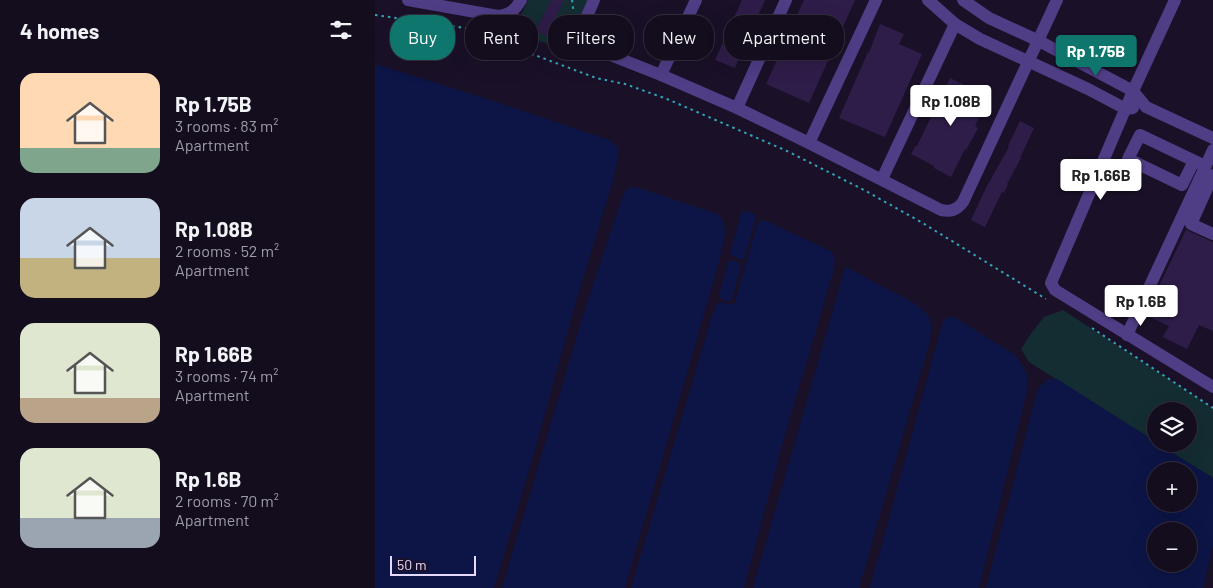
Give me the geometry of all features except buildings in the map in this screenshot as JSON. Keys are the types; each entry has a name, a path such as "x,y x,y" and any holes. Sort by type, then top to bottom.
{"street":[{"path":"408,0 498,16 512,12 521,0"},
{"path":"594,0 583,25 583,33 585,40 595,49 737,108 941,210 947,211 956,210 963,202 1057,0"},
{"path":"661,76 696,0"},
{"path":"737,108 786,0"},
{"path":"809,143 876,0"},
{"path":"928,0 955,24 979,38 1126,109 1146,107"},
{"path":"1175,0 1133,91 1051,283 1055,290 1212,385"},
{"path":"965,1 989,18 1039,41 1133,91 1146,107 1213,138"},
{"path":"882,179 955,24"},
{"path":"1140,135 1204,167 1182,185 1128,159 1140,135"},
{"path":"1127,334 1213,150"},
{"path":"1204,167 1191,224 1213,234"}],"path":[{"path":"375,15 494,35 532,54 596,78 625,84 667,99 787,151 864,190 921,222 1047,300"},
{"path":"1093,328 1213,408"}],"green space":[{"path":"528,0 588,0 581,15 548,15 548,44 538,40 538,15 521,15"},
{"path":"1063,310 1213,408 1213,478 1197,468 1197,462 1187,462 1171,452 1197,452 1197,402 1147,402 1147,436 1029,362 1021,349 1044,317"}],"shaded area":[{"path":"375,64 609,140 616,145 619,151 613,180 494,588 375,588"},
{"path":"630,187 639,188 717,214 724,224 725,235 625,588 502,588 585,309 624,192"},
{"path":"745,210 756,215 756,217 745,257 742,260 730,253 741,215"},
{"path":"761,220 831,251 835,259 833,272 783,442 744,588 631,588 712,316 716,305 720,302 733,305 735,302 757,226"},
{"path":"729,260 737,262 741,266 732,299 729,302 719,298 719,295"},
{"path":"845,268 917,305 929,317 931,324 930,341 859,588 753,588"},
{"path":"949,317 954,317 1015,355 1027,375 1027,391 979,588 870,588 943,321"},
{"path":"1048,379 1057,379 1147,436 1147,452 1171,452 1187,462 1147,462 1147,512 1197,512 1197,468 1213,478 1213,546 1203,588 986,588 1038,388"}]}
